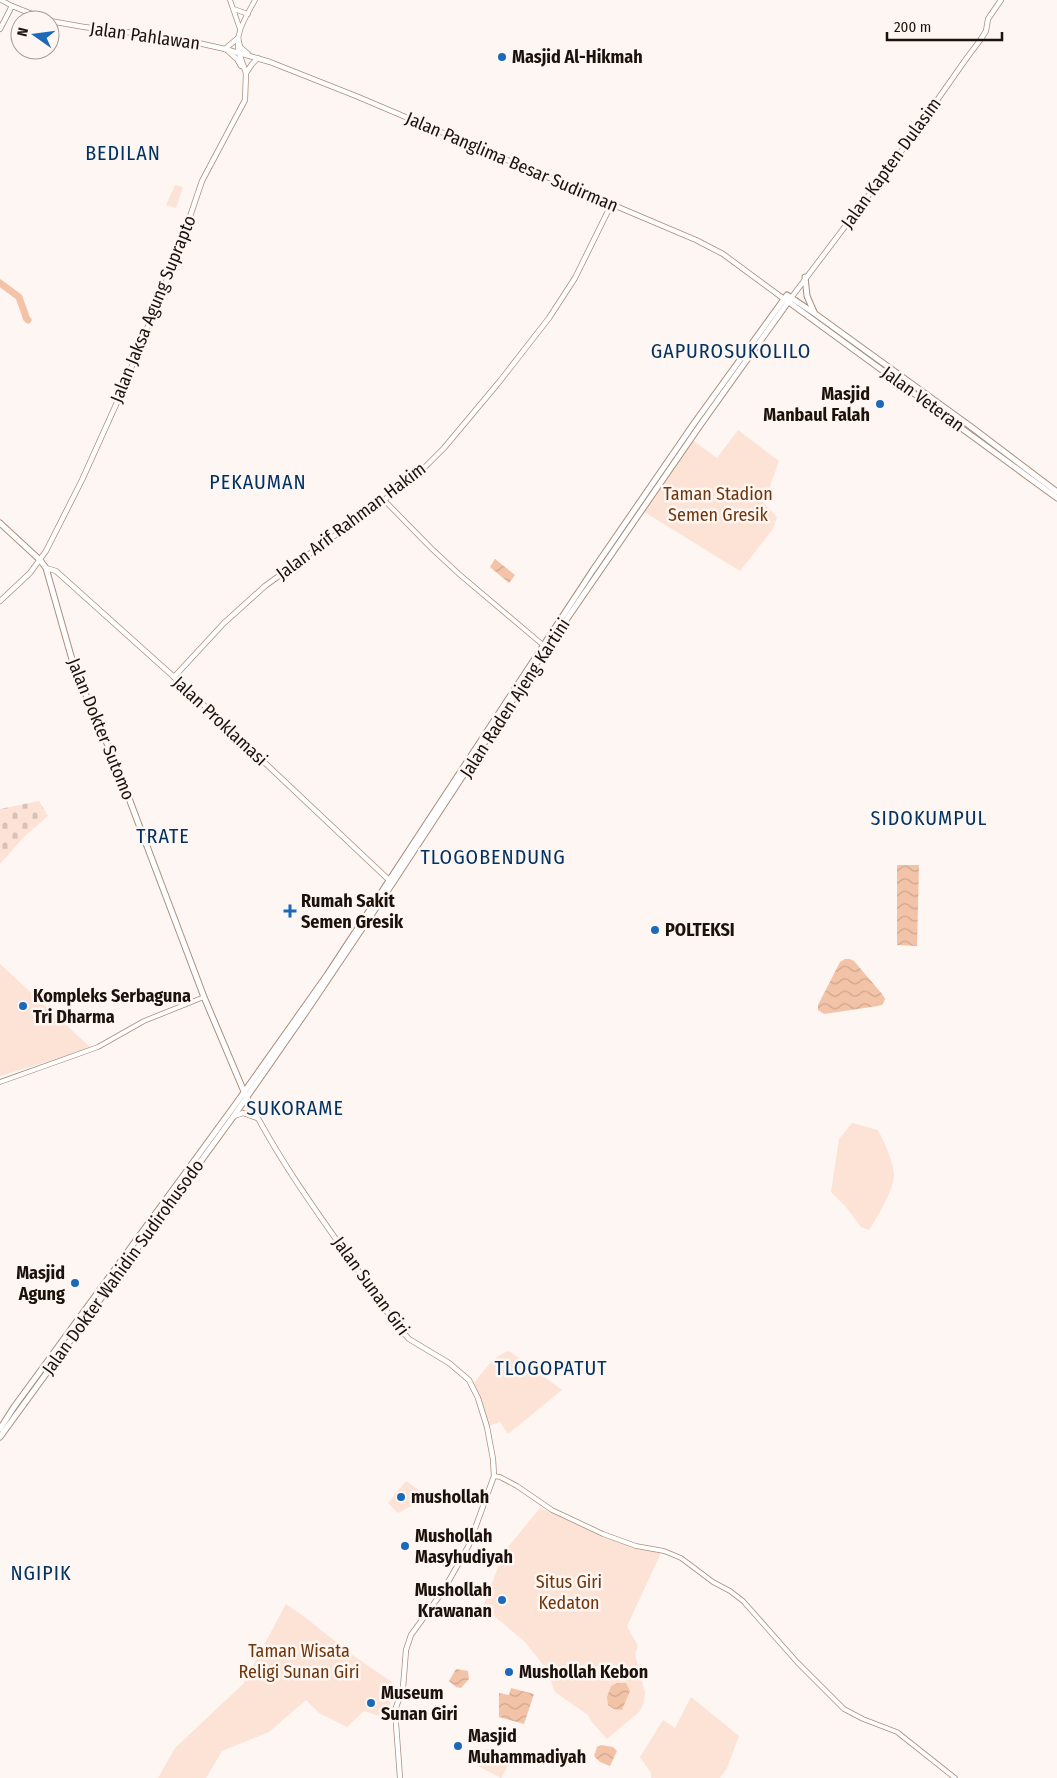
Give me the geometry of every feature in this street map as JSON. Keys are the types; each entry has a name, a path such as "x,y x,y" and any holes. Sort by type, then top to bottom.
{"highway":[{"path":"805,277 807,296 814,312"},
{"name":"Jalan Veteran","path":"788,297 814,312 1057,498"},
{"name":"Jalan Veteran","path":"788,297 1011,461 1057,492"},
{"name":"Jalan Raden Ajeng Kartini","path":"535,662 543,645 593,570 788,297"},
{"name":"Jalan Raden Ajeng Kartini","path":"316,993 529,670 788,297"},
{"name":"Jalan Dokter Sutomo","path":"0,522 46,568 75,670 116,764 204,997 245,1095"},
{"name":"Jalan Raden Ajeng Kartini","path":"245,1095 392,884 529,670"},
{"name":"Jalan Dokter Wahidin Sudirohusodo","path":"0,1429 14,1407 233,1117 245,1095"},
{"name":"Jalan Dokter Wahidin Sudirohusodo","path":"0,1437 114,1275 245,1095"}],"main road":[{"name":"Jalan Kapten Dulasim","path":"788,297 898,157 986,31 988,19 1001,0"},
{"name":"Jalan Pahlawan","path":"12,6 22,10"},
{"path":"0,29 12,6"},
{"name":"Jalan Pahlawan","path":"60,23 84,28 176,38 240,53"},
{"path":"238,38 242,51 258,58 246,73 237,59 225,49 238,38"},
{"name":"Jalan Panglima Besar Sudirman","path":"240,53 258,58 356,96 612,203 700,242 723,254 774,291 788,297"},
{"name":"Jalan Jaksa Agung Suprapto","path":"0,601 40,560 63,519 119,398 173,266 204,176 245,100 246,73 240,53"},
{"name":"Jalan Arif Rahman Hakim","path":"174,677 224,623 265,586 384,500 424,468 444,448 550,318 576,278 612,203"},
{"name":"Jalan Proklamasi","path":"46,568 56,571 174,677 390,881"},
{"name":"Jalan Sunan Giri","path":"245,1095 299,1185 402,1333 419,1346 450,1362 469,1380 478,1398 487,1428 494,1476 469,1545 443,1591 411,1635 406,1650 403,1688 395,1710 400,1778"},
{"path":"233,1117 243,1113 258,1119"}],"street":[{"name":"Jalan Pahlawan","path":"1,0 12,6"},
{"path":"230,0 240,29"},
{"path":"240,53 238,38 240,29 255,0"},
{"path":"234,10 248,14"},
{"path":"384,500 470,585 543,645"},
{"path":"0,1082 98,1047 144,1021 204,997"},
{"path":"494,1476 500,1476 552,1510 603,1534 636,1546 664,1551 680,1558 713,1582 730,1591 743,1602 797,1662 844,1709 863,1719 897,1732 955,1778"}],"green space":[{"path":"175,185 183,187 176,208 166,205"},
{"name":"Taman Stadion Semen Gresik","path":"738,430 779,461 764,503 777,517 773,529 740,571 641,510 691,439 717,458"},
{"path":"39,801 48,816 24,837 0,864 0,809"},
{"name":"Kompleks Serbaguna Tri Dharma","path":"0,964 91,1048 0,1076"},
{"path":"852,1123 878,1130 890,1157 894,1174 889,1194 869,1230 861,1227 846,1207 831,1192 839,1139"},
{"path":"509,1351 562,1390 508,1434 500,1422 489,1426 474,1383 494,1360"},
{"path":"406,1481 419,1490 413,1505 398,1513 388,1503"},
{"name":"Situs Giri Kedaton","path":"540,1508 636,1549 661,1553 627,1626 638,1646 635,1654 645,1693 644,1703 639,1712 607,1739 588,1715 555,1692 546,1668 524,1641 494,1616 482,1609 504,1552"},
{"name":"Taman Wisata Religi Sunan Giri","path":"286,1604 351,1654 392,1682 390,1706 383,1705 379,1716 364,1711 347,1727 319,1713 306,1700 269,1732 222,1751 206,1778 158,1778 175,1748 243,1684"},
{"path":"302,1649 310,1655 298,1669 290,1663"},
{"path":"691,1697 739,1736 727,1768 720,1778 651,1778 651,1773 640,1757 663,1720 675,1728"},
{"path":"486,1749 510,1762 501,1778 476,1765"}],"water":[{"path":"495,559 515,575 509,583 490,567"},
{"path":"897,865 919,865 917,946 897,945"},
{"path":"845,959 854,961 882,994 885,999 883,1004 824,1014 818,1010 818,1005 840,962"},
{"path":"456,1669 468,1671 469,1679 461,1688 456,1687 449,1681"},
{"path":"618,1683 626,1683 630,1691 622,1710 614,1709 608,1705 607,1697 611,1686"},
{"path":"511,1688 534,1694 524,1724 499,1717 499,1693 509,1695"},
{"path":"601,1745 613,1747 617,1751 610,1766 600,1762 594,1756 597,1747"}],"waterway":[{"path":"0,283 19,297 28,320"}],"place":[{"name":"Masjid Al-Hikmah","path":"502,57"},
{"name":"Masjid Manbaul Falah","path":"880,404"},
{"name":"Rumah Sakit Semen Gresik","path":"290,911"},
{"name":"POLTEKSI","path":"655,930"},
{"name":"Kompleks Serbaguna Tri Dharma","path":"23,1006"},
{"name":"Masjid Agung","path":"75,1283"},
{"name":"mushollah","path":"401,1497"},
{"name":"Mushollah Masyhudiyah","path":"405,1546"},
{"name":"Mushollah Krawanan","path":"502,1600"},
{"name":"Mushollah Kebon","path":"509,1672"},
{"name":"Museum Sunan Giri","path":"371,1703"},
{"name":"Masjid Muhammadiyah","path":"458,1746"}],"district":[{"name":"BEDILAN","path":"123,153"},
{"name":"GAPUROSUKOLILO","path":"731,351"},
{"name":"PEKAUMAN","path":"258,482"},
{"name":"SIDOKUMPUL","path":"929,818"},
{"name":"TRATE","path":"163,836"},
{"name":"TLOGOBENDUNG","path":"493,857"},
{"name":"SUKORAME","path":"295,1108"},
{"name":"TLOGOPATUT","path":"551,1368"},
{"name":"NGIPIK","path":"41,1573"}]}
